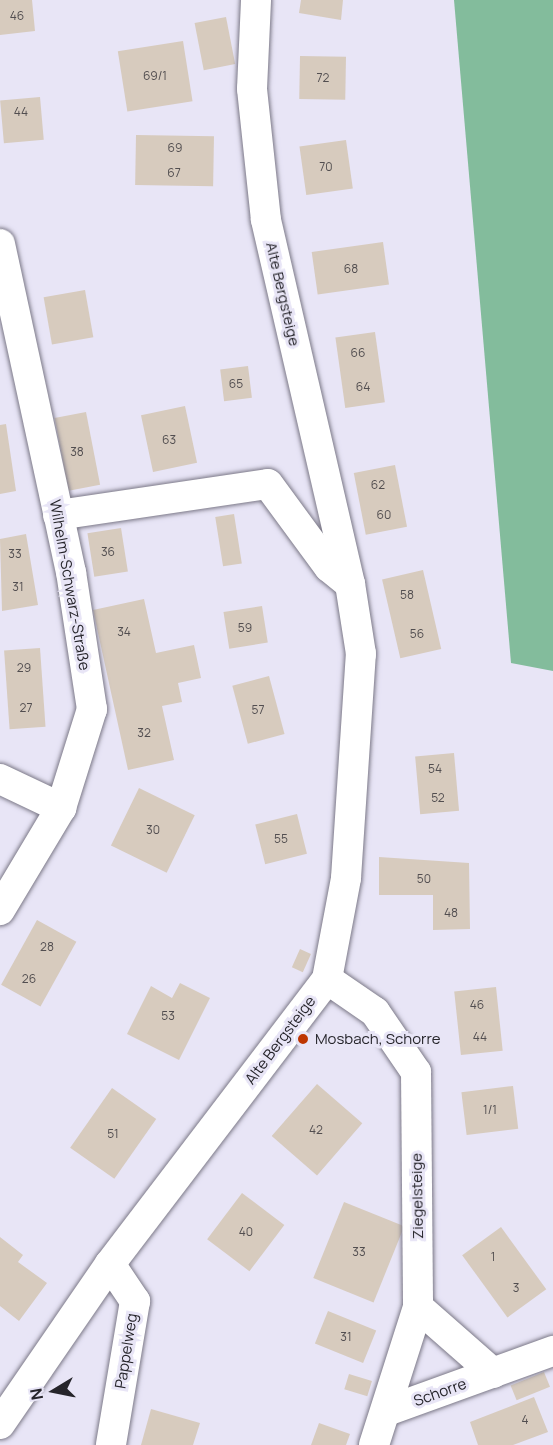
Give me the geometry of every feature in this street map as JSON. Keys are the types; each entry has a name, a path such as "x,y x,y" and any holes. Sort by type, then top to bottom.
{"street":[{"name":"Alte Bergsteige","path":"0,1424 110,1264 327,979 346,878 361,654 350,584 266,220 252,89 256,0"},
{"name":"Wilhelm-Schwarz-Straße","path":"0,244 58,515 92,709 61,808 0,910"},
{"path":"58,515 268,484 329,567 350,584"},
{"path":"0,779 61,808"},
{"name":"Ziegelsteige","path":"327,979 375,1012 416,1072 418,1307 387,1411 374,1445"},
{"name":"Pappelweg","path":"110,1264 135,1301 111,1445"},
{"name":"Schorre","path":"418,1307 493,1373"},
{"name":"Schorre","path":"387,1411 553,1351"}],"green space":[{"path":"454,0 553,0 553,671 511,663"}],"building":[{"path":"0,0 32,0 35,31 0,35"},
{"path":"301,0 343,0 341,20 299,13"},
{"path":"226,17 235,64 204,70 195,23"},
{"path":"183,41 193,101 127,112 118,51"},
{"path":"300,56 346,57 345,100 299,99"},
{"path":"40,97 44,140 4,143 0,100"},
{"path":"136,135 214,136 213,186 135,185"},
{"path":"346,140 353,189 306,195 299,147"},
{"path":"383,242 389,285 318,295 312,252"},
{"path":"85,290 93,337 52,345 44,297"},
{"path":"375,332 385,402 345,408 335,338"},
{"path":"248,366 252,398 224,401 220,369"},
{"path":"185,406 197,463 153,472 141,415"},
{"path":"86,412 100,485 69,491 55,418"},
{"path":"6,424 16,491 0,494 0,425"},
{"path":"395,465 407,527 366,535 354,473"},
{"path":"234,514 242,563 223,566 215,517"},
{"path":"121,528 128,571 94,577 87,533"},
{"path":"26,534 38,605 2,611 0,539"},
{"path":"423,570 441,649 400,658 382,579"},
{"path":"144,599 156,653 194,645 201,678 178,683 182,702 162,706 174,760 128,770 93,610"},
{"path":"262,606 268,643 229,649 223,612"},
{"path":"40,648 46,727 10,729 4,651"},
{"path":"269,676 285,734 248,744 232,686"},
{"path":"454,753 459,811 420,814 415,756"},
{"path":"139,788 195,815 167,873 111,846"},
{"path":"297,814 307,854 265,864 255,824"},
{"path":"379,857 469,863 470,929 433,930 433,895 379,895"},
{"path":"37,920 76,942 40,1007 1,985"},
{"path":"300,949 311,954 303,972 292,967"},
{"path":"180,983 210,998 179,1060 127,1034 151,986 172,998"},
{"path":"496,987 503,1051 461,1055 454,991"},
{"path":"317,1084 362,1123 317,1175 272,1136"},
{"path":"513,1086 518,1129 467,1135 461,1092"},
{"path":"112,1088 156,1119 114,1179 70,1148"},
{"path":"242,1193 284,1225 249,1271 207,1239"},
{"path":"344,1202 404,1226 374,1302 313,1278"},
{"path":"501,1227 546,1289 507,1318 462,1255"},
{"path":"0,1237 23,1255 18,1262 47,1283 19,1321 0,1306"},
{"path":"328,1311 376,1330 363,1363 315,1343"},
{"path":"544,1372 550,1387 517,1400 511,1385"},
{"path":"349,1374 372,1381 367,1396 344,1389"},
{"path":"534,1397 548,1432 513,1445 478,1445 470,1422"},
{"path":"151,1409 200,1423 193,1445 141,1445"},
{"path":"319,1423 350,1434 346,1445 311,1445"}],"place":[{"name":"Mosbach, Schorre","path":"303,1039"}]}
